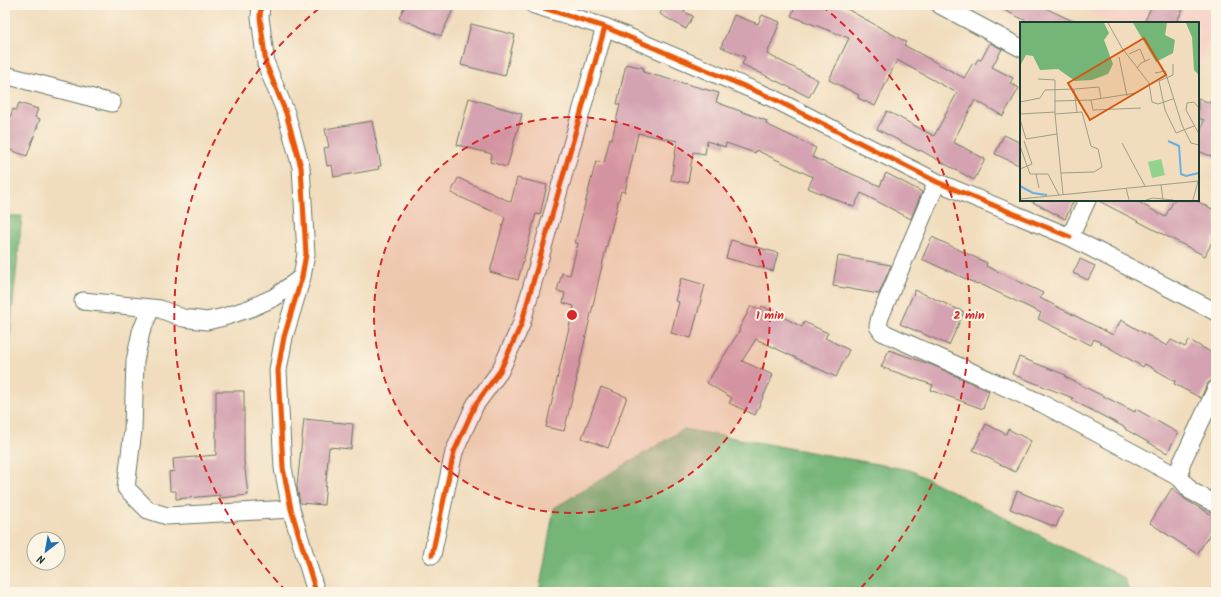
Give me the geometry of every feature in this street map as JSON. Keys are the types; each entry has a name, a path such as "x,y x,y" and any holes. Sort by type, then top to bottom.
{"street":[{"path":"261,5 260,17 266,64 286,113 301,167 306,254 302,277 284,337 278,370 283,468 291,509 316,592"},
{"path":"534,5 605,27 772,98 936,182 1070,237 1216,312"},
{"path":"940,5 1020,47"},
{"path":"432,554 454,452 475,405 500,370 521,325 605,27"},
{"path":"5,75 112,103"},
{"path":"936,182 880,317 878,326 882,332 1041,404 1180,478 1191,491 1216,504"},
{"path":"1070,237 1087,201"},
{"path":"83,301 160,309 183,318 207,321 224,318 275,297 302,277"},
{"path":"151,308 141,332 135,361 133,430 126,488 148,510 167,516 291,509"},
{"path":"1180,478 1181,464 1216,389"}],"shaded area":[{"path":"1077,5 1216,5 1199,71 1199,22 1108,22"}],"green space":[{"path":"5,216 22,216 5,380"},
{"path":"684,429 910,470 1124,578 1130,592 539,592 554,508"}],"building":[{"path":"405,5 455,5 441,36 399,18"},
{"path":"665,5 688,5 684,12 693,16 686,29 660,14"},
{"path":"796,5 836,5 847,9 906,42 904,45 964,78 973,63 975,64 978,59 981,60 990,43 1002,49 992,67 1013,78 1010,83 1019,88 1003,116 975,100 953,142 985,159 974,180 920,150 919,151 877,129 887,111 934,136 957,93 897,60 875,106 858,98 859,95 829,80 849,38 791,16"},
{"path":"993,5 1039,5 1075,22 1029,22"},
{"path":"1152,5 1185,5 1176,22 1144,22"},
{"path":"734,15 758,24 762,15 780,22 767,54 818,80 809,97 742,64 745,57 721,47"},
{"path":"471,24 515,35 505,76 461,65"},
{"path":"626,64 644,68 643,72 719,93 716,102 767,121 766,124 816,148 812,157 880,186 886,173 922,192 911,219 861,193 854,207 808,188 813,177 756,150 755,153 726,143 725,147 707,141 705,154 693,152 688,183 671,180 677,141 638,133 625,192 621,191 604,257 564,431 546,427 574,306 563,303 565,293 557,291 562,273 570,275 578,243 575,243 596,161 604,163 610,138 612,139 620,104 617,104"},
{"path":"1214,93 1216,93 1216,158 1199,151 1199,135 1204,120 1199,118 1199,98 1210,103"},
{"path":"469,98 522,114 507,167 490,162 492,154 457,145"},
{"path":"19,103 38,109 35,117 40,119 27,156 5,148 5,132 13,109 16,110"},
{"path":"372,121 381,166 378,166 379,169 334,177 332,165 327,166 324,148 329,147 325,129"},
{"path":"1004,135 1020,143 1020,166 995,154"},
{"path":"458,178 511,202 517,178 547,185 540,215 536,214 518,280 490,272 505,217 451,193"},
{"path":"1031,201 1074,201 1065,219"},
{"path":"1099,201 1137,201 1165,217 1173,201 1197,201 1216,211 1216,234 1205,256"},
{"path":"932,237 987,263 986,266 1043,293 1040,298 1113,335 1121,320 1167,346 1171,340 1185,347 1189,340 1216,355 1216,379 1207,384 1201,398 1174,384 1175,381 1145,364 1143,367 1094,339 1091,345 1038,319 1041,313 978,283 977,284 922,259"},
{"path":"731,240 778,253 773,271 726,258"},
{"path":"838,256 891,265 879,294 833,286"},
{"path":"1080,259 1095,266 1088,280 1073,273"},
{"path":"681,278 705,285 691,338 671,333 679,302 675,301"},
{"path":"915,290 964,312 949,345 900,324"},
{"path":"751,306 760,310 762,306 802,327 804,322 828,333 825,338 849,350 836,377 756,339 742,361 773,375 755,415 729,403 732,398 707,383 740,330 739,329"},
{"path":"889,350 932,365 989,391 983,409 931,390 933,385 881,367"},
{"path":"1019,357 1066,375 1065,377 1135,412 1136,409 1178,433 1167,453 1125,429 1126,428 1072,400 1073,398 1012,374"},
{"path":"601,387 627,397 608,448 582,438"},
{"path":"216,391 244,391 244,461 248,495 220,498 220,495 176,499 176,491 170,491 169,472 174,471 173,459 216,455"},
{"path":"304,419 353,424 351,449 329,447 324,505 300,503 297,487"},
{"path":"986,424 1006,434 1008,429 1031,441 1015,472 973,450"},
{"path":"1172,488 1186,500 1216,517 1216,525 1197,554 1150,523"},
{"path":"1017,491 1063,510 1056,527 1010,509"}],"cycle path":[{"path":"261,5 260,17 266,64 286,113 301,167 306,254 302,277 284,337 278,370 283,468 291,509 316,592"},
{"path":"534,5 605,27 772,98 937,182 1070,237"},
{"path":"432,555 454,452 475,405 500,371 521,325 605,27"}]}
